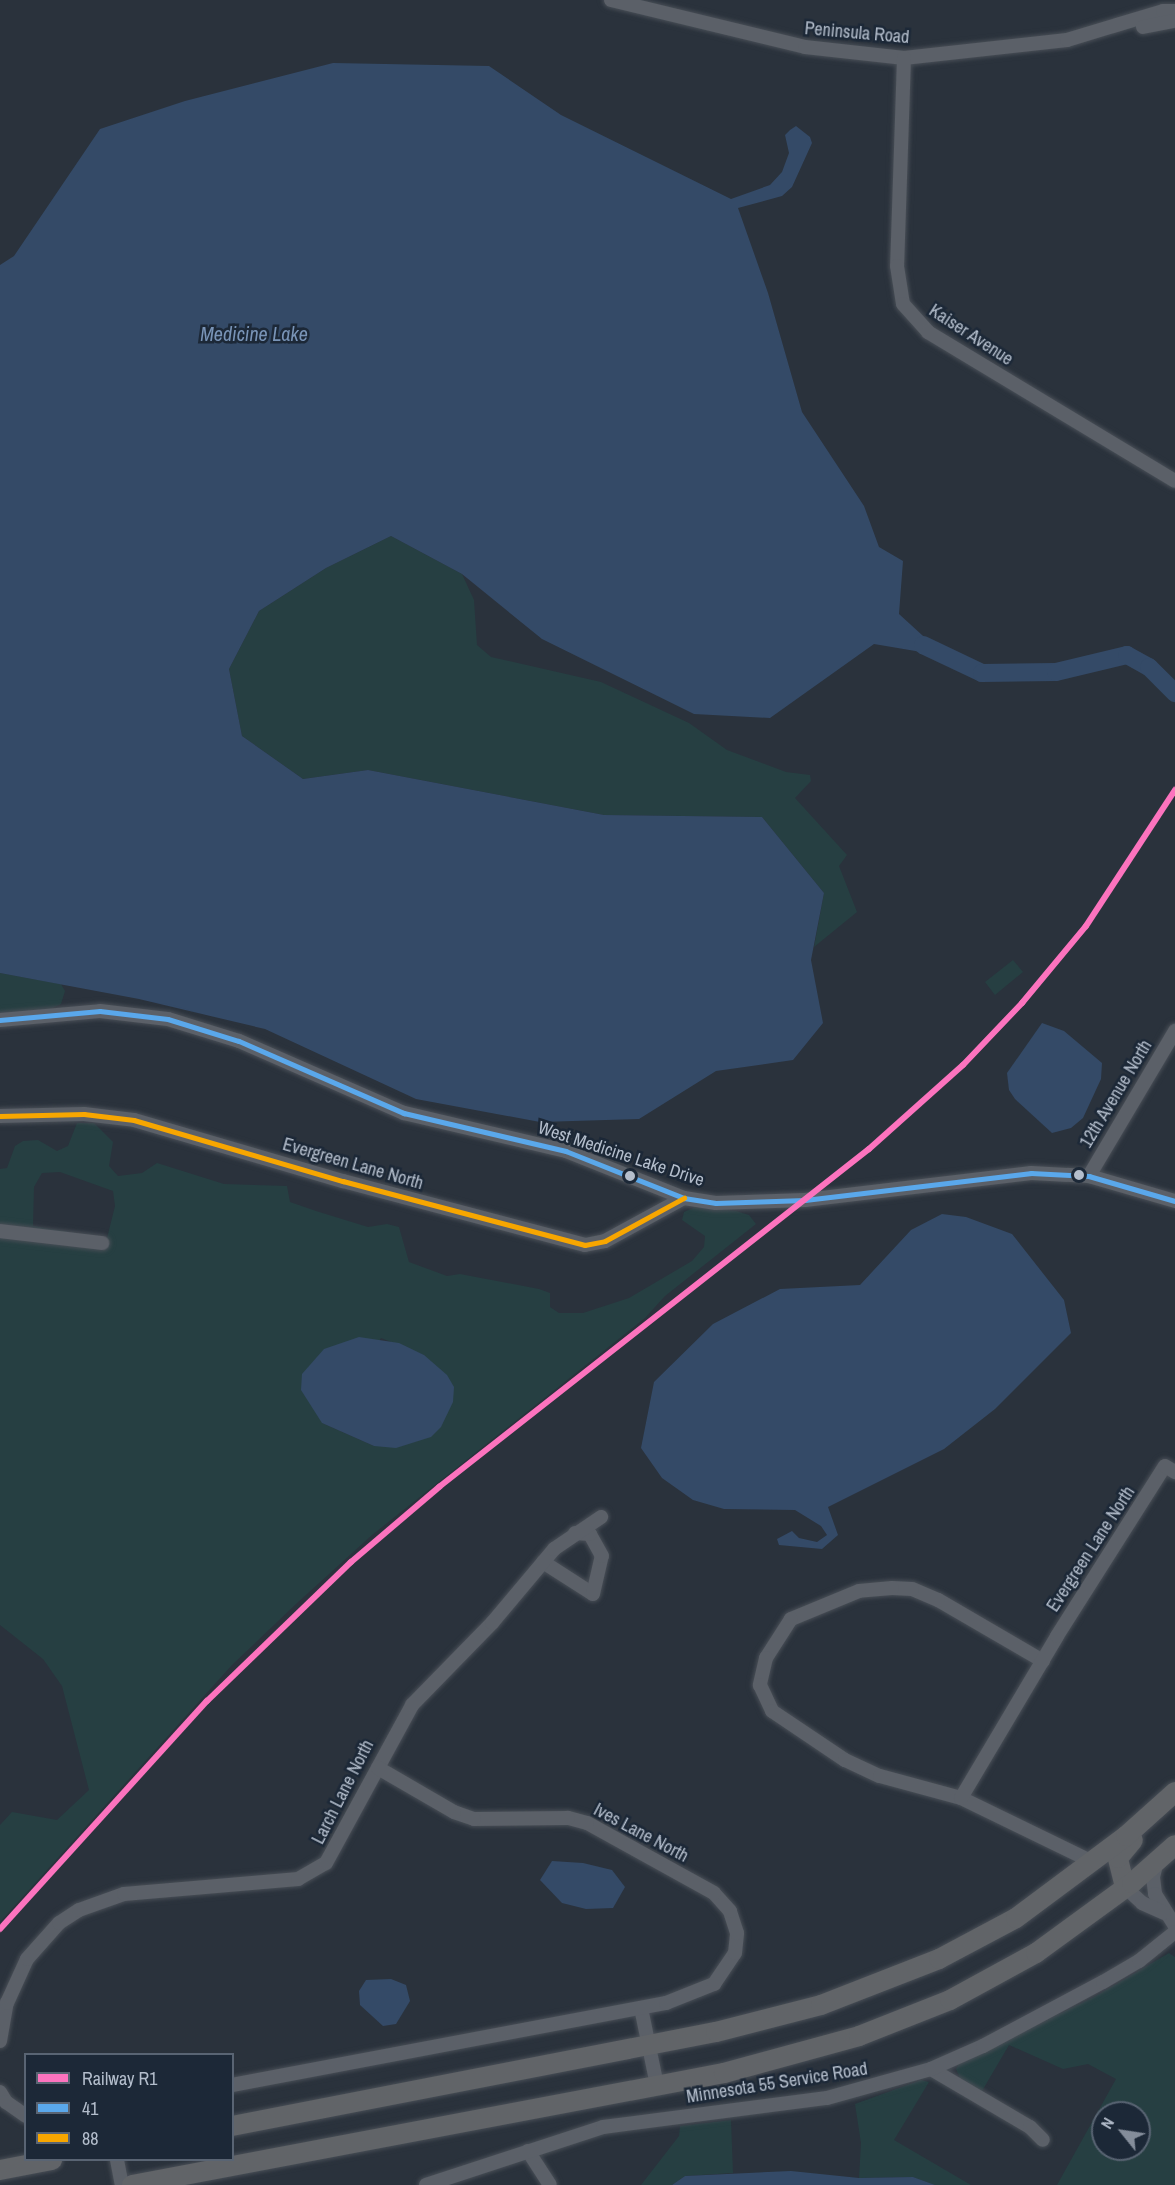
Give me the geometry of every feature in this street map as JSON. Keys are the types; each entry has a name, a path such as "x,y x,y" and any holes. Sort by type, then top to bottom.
{"highway":[{"path":"234,2126 648,2045 821,2005 939,1959 1016,1918 1093,1862 1175,1792"},
{"path":"1125,1887 1118,1858 1175,1801"},
{"path":"132,2185 769,2062 905,2020 959,1996 1036,1953 1125,1887 1175,1845"},
{"path":"0,2169 46,2161"}],"street":[{"name":"Peninsula Road","path":"611,0 789,44 904,58 990,51 1103,32 1113,35 1175,21"},
{"name":"Peninsula Road","path":"1103,32 1111,26 1163,11 1175,11"},
{"name":"Kaiser Avenue","path":"904,58 897,266 903,304 928,332 1175,481"},
{"name":"West Medicine Lake Drive","path":"0,1020 100,1011 168,1019 239,1041 404,1113 566,1151 684,1198 746,1203 1031,1173 1089,1176 1175,1201"},
{"name":"12th Avenue North","path":"1089,1176 1175,1031"},
{"name":"Evergreen Lane North","path":"0,1116 84,1114 134,1120 343,1181 585,1245 605,1240 684,1198"},
{"path":"0,1230 102,1243"},
{"name":"Evergreen Lane North","path":"1042,1661 1166,1466 1175,1472"},
{"name":"Larch Lane North","path":"0,2041 15,1980 41,1940 59,1923 79,1910 124,1894 281,1882 312,1873 334,1851 412,1705 492,1623 543,1562 575,1533 601,1516"},
{"path":"543,1562 593,1594 600,1578 602,1556 590,1534 575,1533"},
{"path":"962,1798 1042,1661 938,1600 912,1589 859,1592 805,1610 791,1619 777,1637 761,1671 760,1685 772,1711 845,1760 872,1772 962,1798 1093,1862"},
{"name":"Ives Lane North","path":"234,2085 641,2008 700,1992 727,1971 735,1953 737,1933 730,1911 714,1893 587,1823 568,1818 474,1819 378,1768"},
{"path":"1157,1861 1153,1877 1155,1894 1164,1913 1175,1926"},
{"path":"1125,1887 1142,1903 1164,1913"},
{"name":"Minnesota 55 Service Road","path":"426,2185 603,2127 827,2098 931,2069 983,2046 1103,1982 1139,1961 1175,1932"},
{"path":"641,2008 657,2085"},
{"path":"931,2069 1030,2127 1043,2140"},
{"path":"0,2092 6,2102 24,2115"},
{"path":"528,2151 550,2185"},
{"path":"117,2161 122,2185"}],"green space":[{"path":"391,536 462,574 474,600 477,645 491,657 601,682 689,723 727,750 786,772 810,775 811,781 795,798 847,855 839,866 857,912 814,947 824,893 762,817 604,815 368,770 303,779 242,736 229,669 259,611 326,568"},
{"path":"1013,960 1023,972 995,995 985,982"},
{"path":"0,973 61,984 65,991 61,1004 48,1010 0,1013"},
{"path":"77,1123 94,1123 113,1142 109,1166 118,1176 142,1173 157,1163 224,1184 287,1186 290,1202 368,1227 387,1224 399,1227 409,1262 447,1276 460,1274 539,1289 550,1293 550,1307 559,1313 583,1313 629,1298 692,1261 704,1247 705,1236 682,1220 684,1212 695,1207 736,1211 749,1215 756,1224 665,1296 645,1318 372,1535 296,1604 232,1665 0,1922 0,1825 12,1812 57,1820 89,1790 62,1686 43,1659 0,1625 0,1169 7,1168 15,1146 23,1141 38,1140 57,1151 68,1146","holes":["60,1172 113,1191 115,1206 107,1238 33,1226 34,1187 42,1173","381,1338 424,1355 374,1446 322,1423"]},
{"path":"1169,1953 1175,1957 1175,2185 1057,2185 1091,2124 1091,2161 1151,2161 1151,2101 1104,2101 1116,2079 1088,2064 1063,2069 1009,2045 982,2091 960,2078 956,2069 960,2062 1094,1997"},
{"path":"921,2080 929,2082 894,2140 971,2185 935,2185 913,2177 859,2178 861,2143 855,2104"},
{"path":"731,2120 733,2173 685,2176 672,2185 641,2185 679,2136 680,2126"}],"water":[{"name":"Medicine Lake","path":"333,63 489,66 561,115 731,199 770,185 782,172 789,153 785,135 790,130 796,126 810,137 812,143 792,187 782,196 738,208 768,293 802,412 864,506 879,547 903,561 899,614 945,656 874,644 770,718 694,714 542,639 462,574 391,536 326,568 259,611 229,669 242,736 303,779 368,770 604,815 762,817 824,893 811,960 823,1023 793,1060 716,1071 639,1119 540,1122 416,1099 265,1029 139,999 0,973 0,265 14,256 100,129 185,101"},
{"path":"1042,1023 1064,1031 1102,1063 1101,1079 1083,1118 1071,1128 1052,1133 1015,1099 1009,1090 1007,1073"},
{"path":"942,1214 966,1217 1012,1234 1064,1300 1071,1333 995,1409 944,1449 828,1507 838,1535 822,1549 779,1545 777,1539 792,1531 799,1538 817,1542 827,1535 821,1526 795,1510 724,1509 693,1500 662,1478 641,1448 654,1382 713,1324 780,1289 860,1285 911,1230"},
{"path":"359,1337 399,1343 424,1355 447,1375 454,1387 453,1402 441,1427 431,1437 396,1448 374,1446 322,1423 301,1390 302,1374 324,1349"},
{"path":"552,1861 583,1863 612,1870 625,1887 613,1908 586,1909 562,1903 540,1880"},
{"path":"391,1979 406,1985 410,2001 396,2024 383,2026 360,2005 359,1991 366,1980"},
{"path":"791,2171 859,2178 913,2177 935,2185 672,2185 685,2176"}],"waterway":[{"path":"923,645 982,673 1056,672 1127,655 1149,667 1175,693"}],"rail line":[{"name":"R1","path":"0,1929 207,1701 351,1562 439,1487 869,1149 963,1065 1022,1003 1086,926 1175,790"}],"transit line":[{"name":"41","path":"0,1020 100,1011 168,1019 239,1041 404,1113 566,1151 684,1198 716,1203 805,1200 1031,1173 1089,1176 1175,1201"},
{"name":"88","path":"0,1116 84,1114 134,1120 343,1181 585,1245 605,1241 684,1198"}]}
